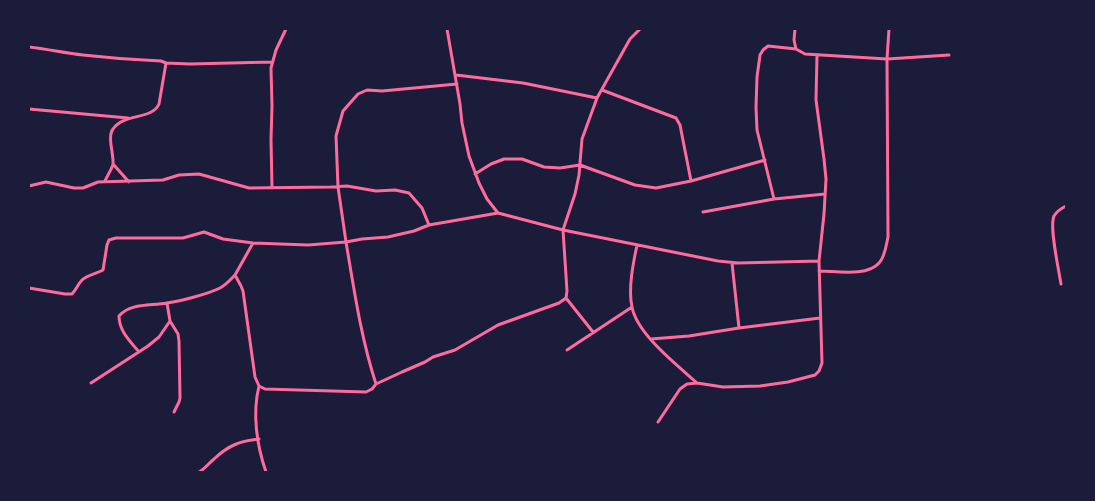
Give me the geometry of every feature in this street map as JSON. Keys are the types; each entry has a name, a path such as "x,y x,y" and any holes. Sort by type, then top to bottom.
{"street":[{"path":"272,188 270,139 272,62 286,29"},
{"path":"448,29 464,136 469,156 483,191 498,213"},
{"path":"259,386 272,389 366,392 376,384 433,357 455,350 498,325 559,303 566,298 568,291 563,230 576,194 582,139 597,98 630,40 640,29"},
{"path":"795,29 794,40 796,49"},
{"path":"819,271 858,272 872,270 880,262 885,251 888,237 887,59 889,29"},
{"path":"774,199 757,130 757,97 762,50 768,46 796,49 805,54 887,59 949,55"},
{"path":"29,47 80,55 190,64 272,62"},
{"path":"658,422 680,389 687,384 697,383 723,387 760,386 788,382 815,375 819,371 822,363 819,261 826,179 816,100 817,55"},
{"path":"105,181 113,164 111,135 113,129 122,121 157,109 166,62"},
{"path":"456,75 523,83 597,98"},
{"path":"376,384 370,366 346,242 338,187 336,136 343,111 358,94 367,90 457,84"},
{"path":"602,90 676,118 680,125 691,181"},
{"path":"29,109 131,118"},
{"path":"475,174 491,164 504,159 522,159 544,167 560,168 580,165 635,185 656,188 691,181 765,160"},
{"path":"113,164 129,182"},
{"path":"29,186 46,182 83,188 105,181 162,180 179,175 199,174 249,188 347,186 376,191 395,190 409,193 422,208 429,225"},
{"path":"703,212 774,199 825,194"},
{"path":"1061,284 1052,229 1053,217 1066,206"},
{"path":"29,288 72,294 80,281 103,270 109,240 116,238 184,238 204,232 223,239 253,243 308,245 388,238 429,225 498,213 563,230 709,260 732,263 819,261"},
{"path":"139,352 124,334 119,322 119,316 123,311 130,308 167,303 218,289 235,275 253,243"},
{"path":"637,246 632,273 632,308 637,321 651,340 697,383"},
{"path":"732,263 739,328"},
{"path":"235,275 243,292 255,377 259,386 255,415 266,472"},
{"path":"566,298 594,332"},
{"path":"167,303 170,321 178,334 179,341 180,398 174,412"},
{"path":"566,350 632,308"},
{"path":"651,340 820,318"},
{"path":"91,383 159,337 170,321"},
{"path":"199,472 225,450 243,440 259,438"}]}
